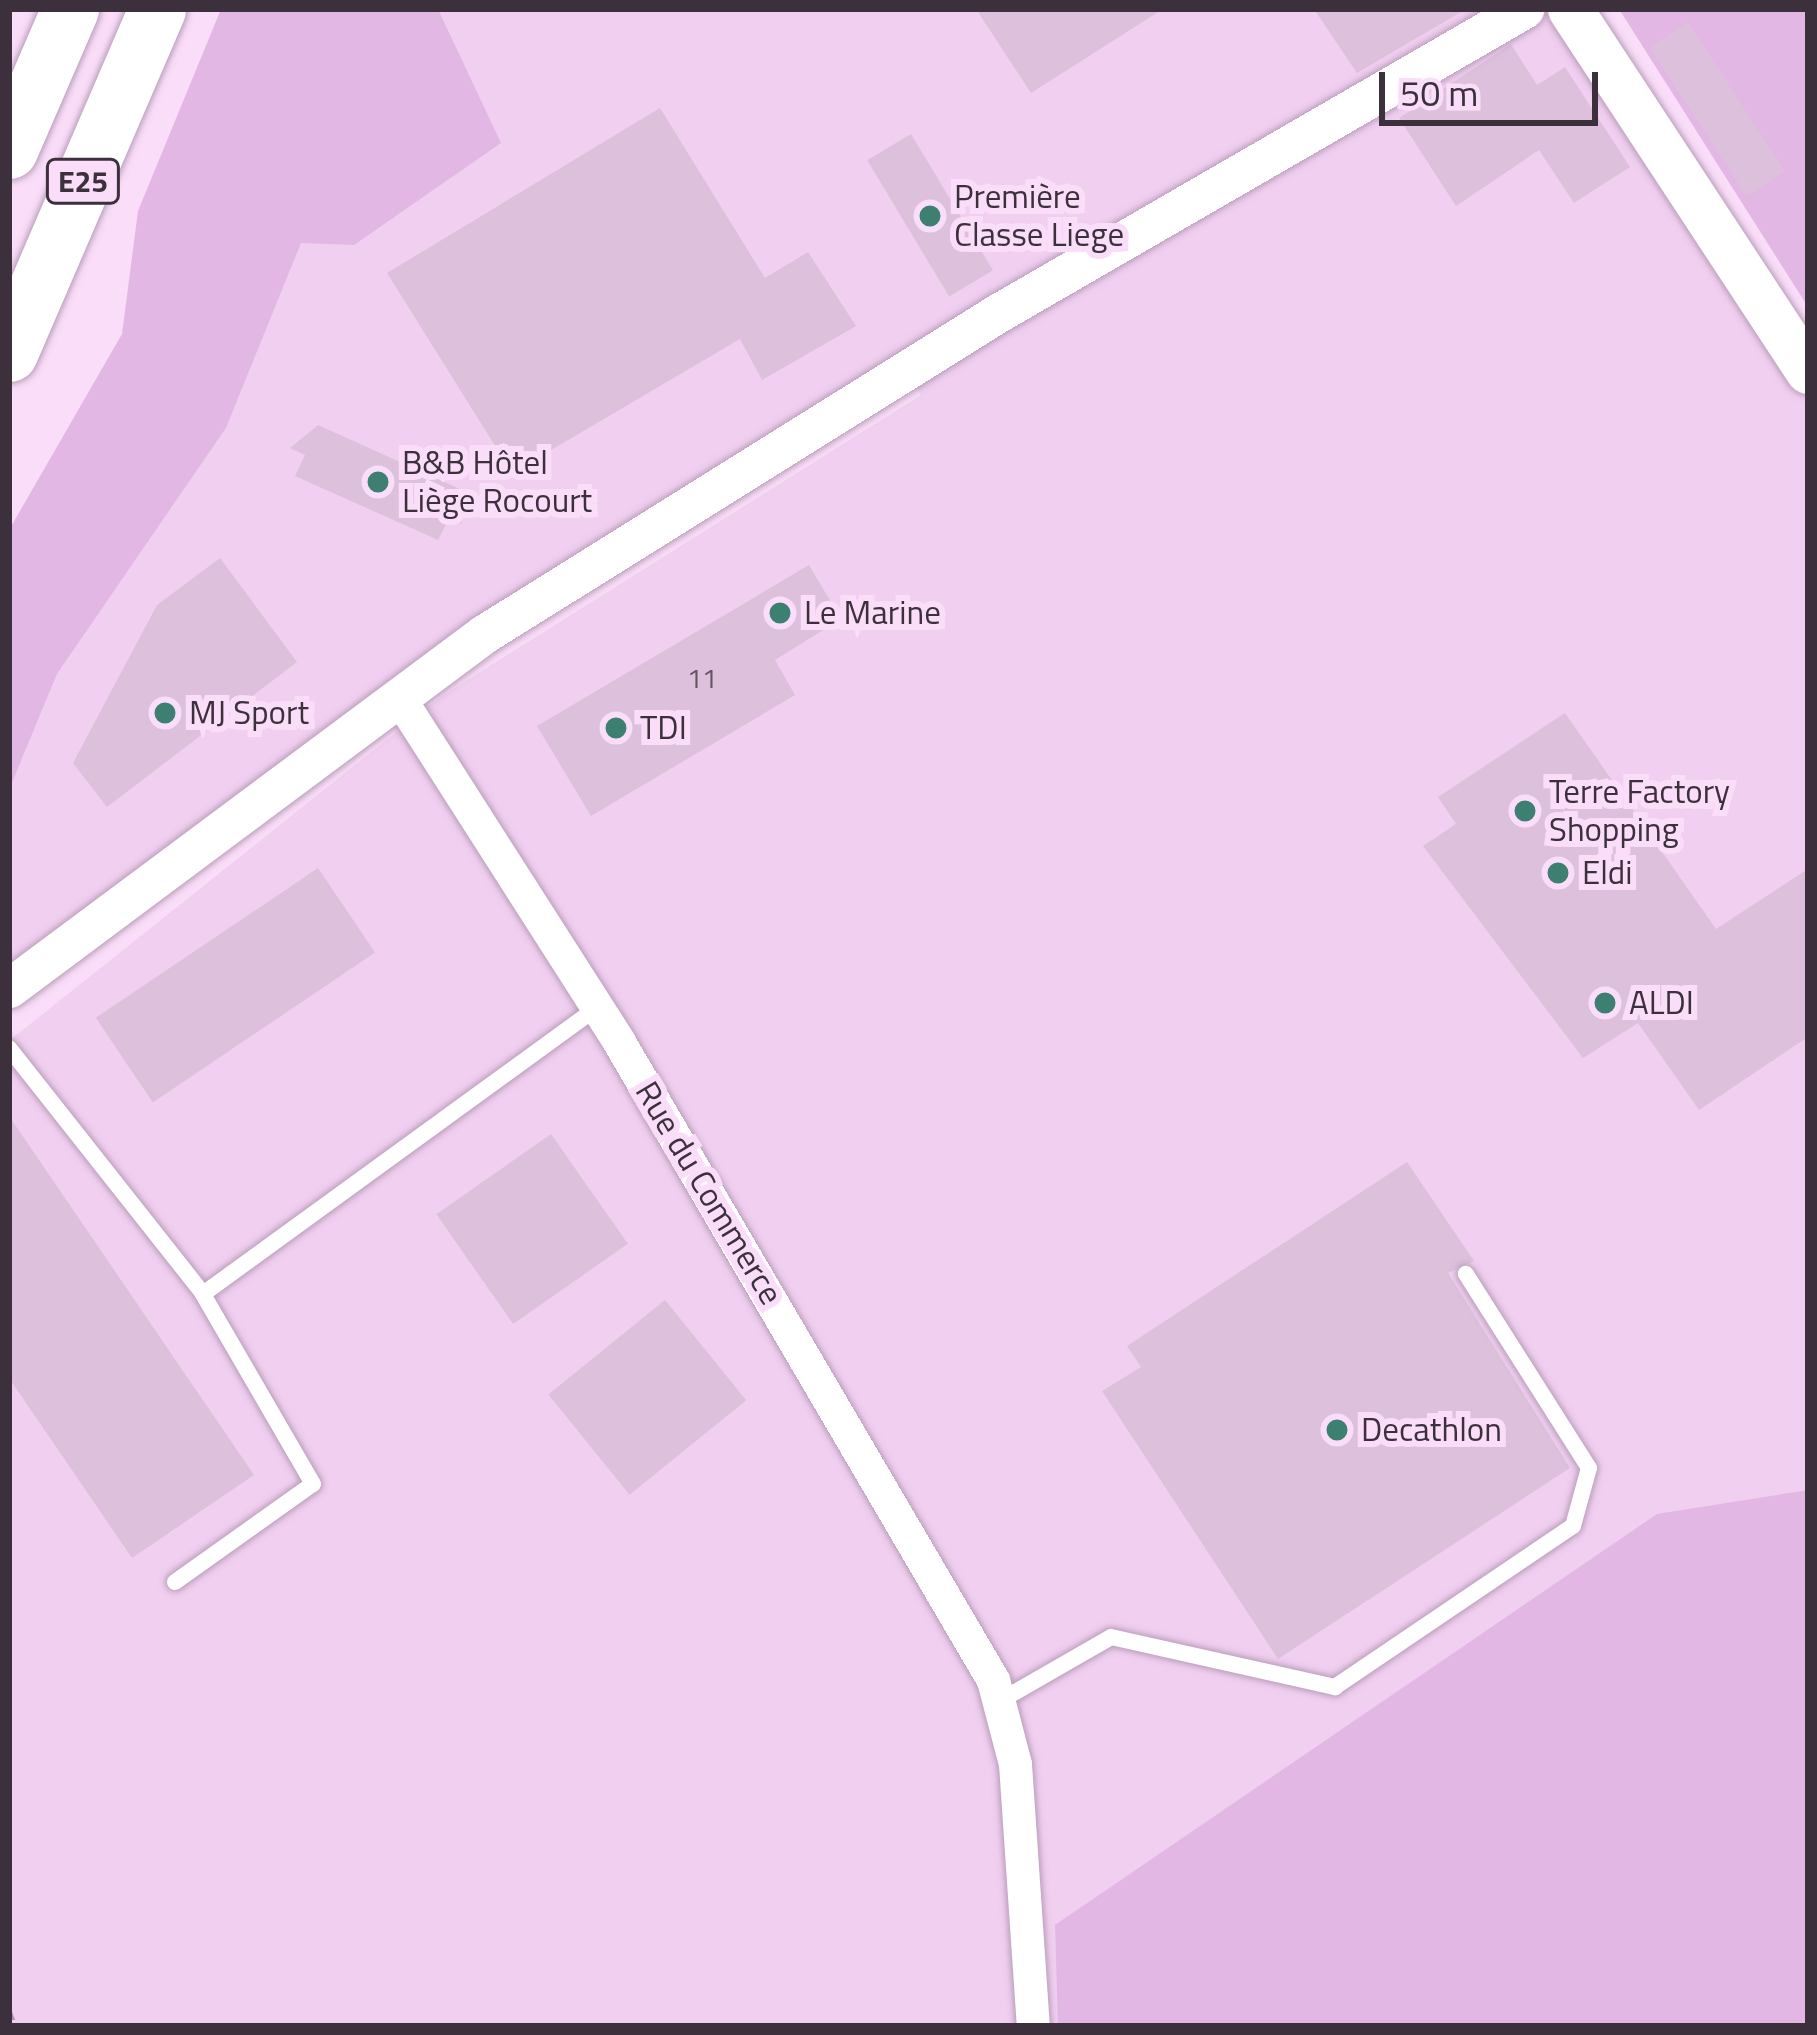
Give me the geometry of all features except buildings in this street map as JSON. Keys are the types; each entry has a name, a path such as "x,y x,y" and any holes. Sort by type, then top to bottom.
{"highway":[{"name":"E25","path":"9,150 70,9"},
{"name":"E25","path":"9,353 157,9"}],"main road":[{"path":"1570,9 1808,371"}],"street":[{"path":"9,988 398,696 998,313 1524,9"},
{"name":"Rue du Commerce","path":"398,696 597,1008 998,1702 1015,1764 1033,2026"}],"lane":[{"path":"203,1294 597,1008"},
{"path":"9,1048 203,1294 313,1484 175,1582"},
{"path":"998,1702 1111,1637 1334,1687 1574,1526 1589,1468 1466,1274"}],"path":[{"path":"9,2012 14,2026"}],"shaded area":[{"path":"221,9 438,9 501,143 354,245 301,243 226,428 57,674 9,790 9,530 122,334 138,211"},
{"path":"438,9 1550,9 1808,395 1808,2026 9,2026 9,1041 439,698 921,395 899,357 9,970 9,790 57,674 226,428 301,242 496,134"},
{"path":"1619,9 1808,9 1808,307"},
{"path":"1808,1490 1808,2026 1058,2026 1055,1925 1657,1514"}],"place":[{"name":"Première Classe Liege","path":"930,216"},
{"name":"B&B Hôtel Liège Rocourt","path":"378,482"},
{"name":"Le Marine","path":"780,613"},
{"name":"MJ Sport","path":"165,713"},
{"name":"TDI","path":"616,728"},
{"name":"Terre Factory Shopping","path":"1525,811"},
{"name":"Eldi","path":"1558,873"},
{"name":"ALDI","path":"1605,1003"},
{"name":"Decathlon","path":"1337,1430"}]}
